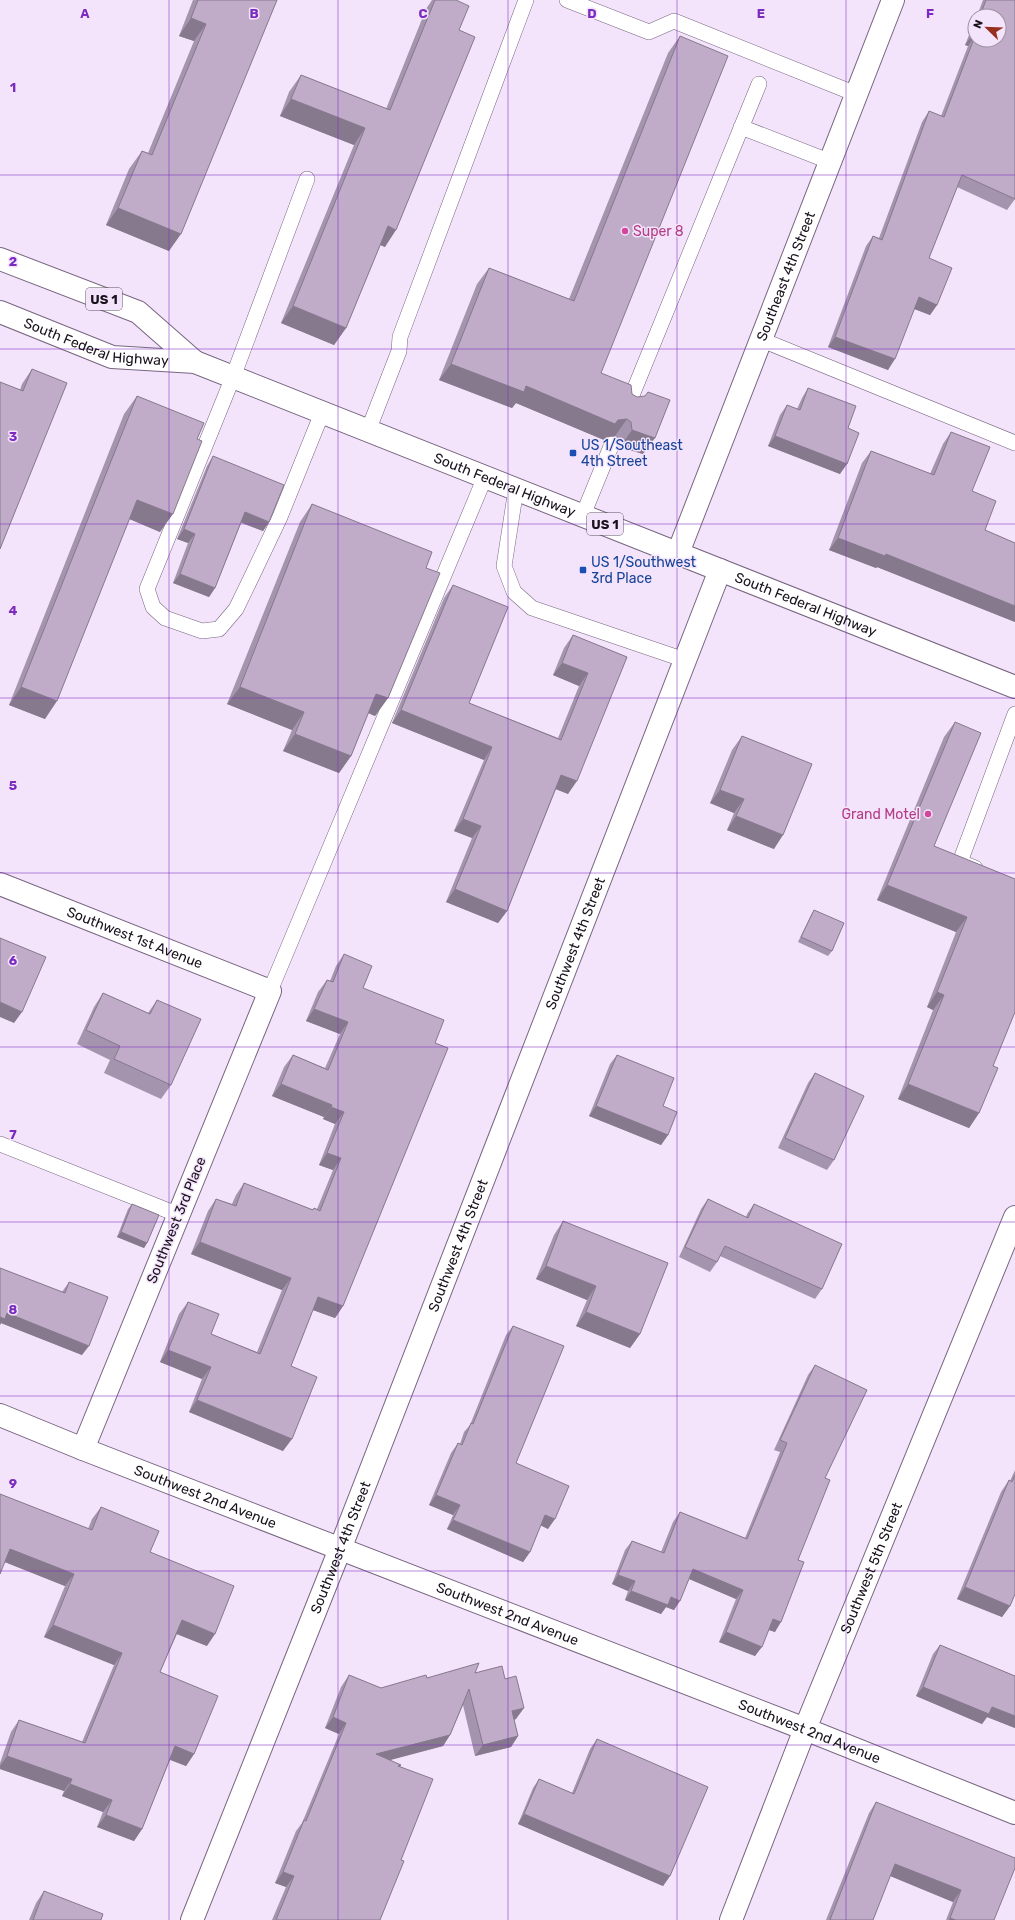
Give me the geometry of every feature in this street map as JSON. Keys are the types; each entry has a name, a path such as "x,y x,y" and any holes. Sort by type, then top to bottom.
{"street":[{"name":"Southeast 4th Street","path":"678,553 894,0"},
{"name":"South Federal Highway","path":"0,259 138,312 195,362"},
{"name":"South Federal Highway","path":"0,312 112,357 195,362 1015,686"},
{"name":"Southwest 4th Street","path":"192,1920 340,1549 720,570"},
{"name":"Southwest 1st Avenue","path":"0,884 270,992"},
{"name":"Southwest 3rd Place","path":"83,1449 270,992"},
{"name":"Southwest 5th Street","path":"731,1920 805,1729 1015,1217"},
{"name":"Southwest 2nd Avenue","path":"0,1415 83,1449 805,1729 1015,1813"}],"lane":[{"path":"368,431 399,351 400,337 526,0"},
{"path":"567,0 648,32 674,21 856,94"},
{"path":"628,405 759,84"},
{"path":"741,127 831,162"},
{"path":"307,179 233,377 147,589 153,607 165,618 202,631 219,629 236,609 280,517 322,413"},
{"path":"762,340 1015,443"},
{"path":"583,515 612,444"},
{"path":"270,992 485,477"},
{"path":"516,489 504,566 514,592 532,608 685,660"},
{"path":"988,872 960,862 1015,714"},
{"path":"0,1144 179,1215"}],"building":[{"path":"198,0 277,0 181,234 118,208 142,151 152,155 206,24 191,18"},
{"path":"435,0 456,0 469,6 459,30 475,37 396,230 388,226 346,328 293,306 365,128 291,99 301,75 390,110"},
{"path":"986,0 1015,0 1015,199 962,175 929,258 952,268 937,305 919,297 895,359 835,337 873,236 882,240 929,111 944,117 970,48 1007,48 1007,8 983,8"},
{"path":"680,36 728,56 601,373 631,385 632,394 637,397 645,396 648,392 670,400 655,438 632,430 631,422 627,419 618,420 615,424 526,386 524,392 451,364 489,268 574,301"},
{"path":"32,369 67,383 0,549 0,382 23,391"},
{"path":"808,388 856,406 848,428 859,433 847,464 775,436 787,405 800,410"},
{"path":"137,396 204,423 197,439 202,441 173,514 137,500 57,701 21,687"},
{"path":"951,432 990,447 972,491 996,501 985,530 1015,543 1015,606 886,554 885,556 838,538 871,451 934,475"},
{"path":"213,456 284,485 269,522 245,512 215,588 180,574 195,534 184,529"},
{"path":"312,504 432,552 426,568 440,573 388,698 376,694 351,756 295,734 304,712 240,687"},
{"path":"453,585 508,607 469,703 561,740 588,673 562,663 573,635 627,657 577,781 561,775 507,911 455,889 481,826 463,819 492,747 401,710"},
{"path":"955,722 981,733 934,846 1015,879 1015,1012 993,1066 998,1068 979,1113 908,1084 944,995 937,992 967,917 887,885"},
{"path":"742,736 812,764 783,835 736,816 744,799 720,790"},
{"path":"814,910 844,923 832,951 801,937"},
{"path":"0,938 46,957 22,1012 0,1002"},
{"path":"344,954 372,966 363,988 444,1020 435,1043 448,1048 343,1306 318,1297 291,1366 317,1377 292,1439 197,1400 211,1367 168,1350 188,1302 219,1314 211,1334 260,1354 291,1278 200,1242 216,1199 236,1206 244,1183 313,1210 314,1208 320,1211 341,1158 327,1153 344,1112 331,1107 332,1105 281,1084 293,1055 328,1070 348,1022 314,1009 327,980 333,982"},
{"path":"103,993 150,1014 157,1000 201,1019 171,1085 114,1059 120,1046 86,1030"},
{"path":"617,1055 674,1078 663,1106 677,1112 668,1135 596,1106"},
{"path":"815,1073 864,1096 834,1160 785,1138"},
{"path":"708,1199 748,1218 754,1204 842,1244 822,1289 725,1246 717,1262 685,1247"},
{"path":"132,1204 159,1215 147,1243 121,1232"},
{"path":"563,1221 668,1263 640,1334 586,1312 596,1286 546,1266"},
{"path":"0,1268 65,1293 69,1282 108,1297 89,1346 7,1313 5,1319 0,1317"},
{"path":"513,1326 564,1346 516,1463 569,1486 555,1519 545,1515 530,1552 453,1520 460,1505 436,1495 458,1443 462,1445 471,1423 473,1424"},
{"path":"815,1365 867,1390 825,1478 830,1480 798,1560 804,1562 781,1622 773,1619 762,1647 726,1632 743,1590 693,1569 680,1601 671,1597 668,1605 631,1591 635,1581 618,1575 632,1541 664,1553 680,1512 747,1539 787,1443 780,1440"},
{"path":"1015,1475 1015,1594 1010,1606 965,1587 1009,1480 1012,1482"},
{"path":"0,1494 92,1530 101,1507 159,1531 150,1552 234,1586 215,1634 182,1620 160,1672 218,1696 194,1754 175,1746 142,1829 106,1815 112,1800 70,1784 72,1779 7,1756 19,1720 85,1743 122,1653 53,1625 74,1574 10,1549 0,1574"},
{"path":"940,1645 1015,1676 1015,1716 992,1707 989,1714 923,1687"},
{"path":"479,1663 475,1673 502,1666 505,1679 516,1676 524,1708 512,1711 518,1736 483,1745 469,1689 450,1735 376,1754 401,1765 398,1766 433,1779 401,1860 404,1861 380,1920 276,1920 294,1876 283,1872 304,1820 306,1821 346,1723 333,1717 349,1675 381,1688 426,1675 427,1678"},
{"path":"597,1739 708,1787 670,1876 524,1814 539,1779 574,1794"},
{"path":"876,1802 1015,1858 1015,1868 994,1920 956,1920 950,1918 961,1890 895,1864 873,1920 830,1920"},
{"path":"44,1891 103,1914 101,1920 33,1920"}],"place":[{"name":"Super 8","path":"625,231"},
{"name":"US 1/Southeast 4th Street","path":"573,453"},
{"name":"US 1/Southwest 3rd Place","path":"583,570"},
{"name":"Grand Motel","path":"928,814"}]}
